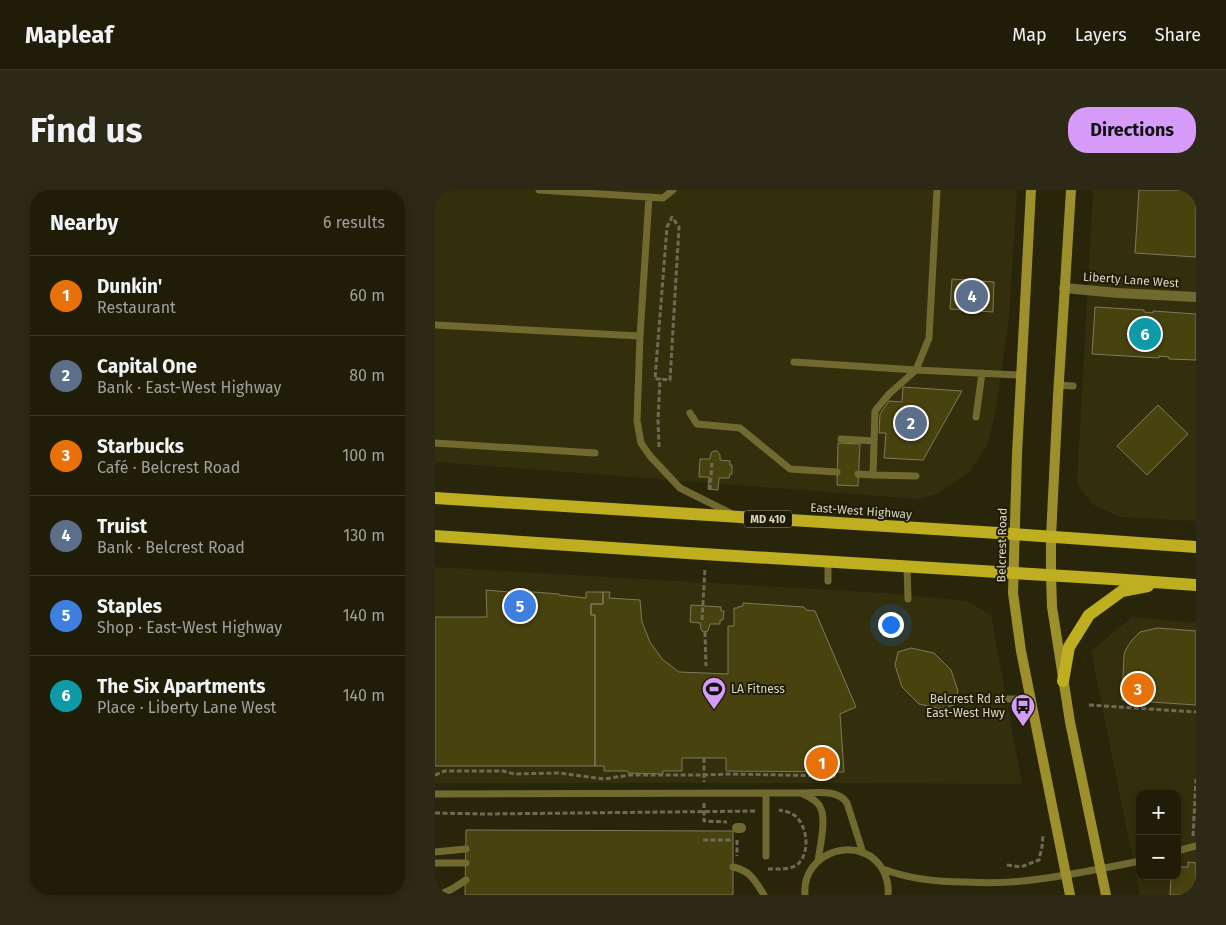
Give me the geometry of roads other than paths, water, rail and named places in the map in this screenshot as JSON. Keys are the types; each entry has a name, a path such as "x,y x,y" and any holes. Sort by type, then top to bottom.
{"main road":[{"name":"Belcrest Road","path":"1031,190 1021,375 1013,593 1021,651 1071,895"},
{"path":"1071,190 1058,385 1051,537 1052,608 1070,722 1106,895"},
{"name":"East-West Highway","path":"435,498 1196,547"},
{"path":"435,536 1196,585"},
{"path":"1063,681 1069,647 1089,615 1122,591 1166,583"}],"street":[{"name":"Liberty Lane West","path":"1064,288 1196,297"}],"lane":[{"path":"539,190 663,198 673,190"},
{"path":"873,475 875,410 889,394 916,370 929,338 937,190"},
{"path":"649,197 640,336 637,421 641,443 650,456 680,488 737,517"},
{"path":"435,325 640,336"},
{"path":"794,362 1021,375"},
{"path":"976,417 982,373"},
{"path":"1058,385 1073,386"},
{"path":"691,413 697,424 740,428 790,469 837,472"},
{"path":"841,438 874,441"},
{"path":"435,443 595,453"},
{"path":"858,474 916,476"},
{"path":"828,561 828,581"},
{"path":"907,566 908,599"},
{"path":"1007,699 1031,699"},
{"path":"766,793 766,856"},
{"path":"801,793 821,808 823,826 818,861"},
{"path":"435,794 835,794 844,798 847,803 863,853"},
{"path":"1181,850 1196,846"},
{"path":"435,852 466,849"},
{"path":"805,895 807,877 818,861 836,851 851,850 872,858 883,869 889,891 888,895"},
{"path":"883,869 918,879 993,883 1066,875 1136,862"},
{"path":"435,863 466,863"},
{"path":"733,868 748,873 764,895"},
{"path":"439,895 466,880"}],"place":[{"name":"Truist","path":"972,296"},
{"name":"The Six Apartments","path":"1145,334"},
{"name":"Capital One","path":"911,423"},
{"name":"Staples","path":"520,606"},
{"name":"Starbucks","path":"1138,689"},
{"name":"LA Fitness","path":"714,710"},
{"name":"Belcrest Rd at East-West Hwy","path":"1023,727"},
{"name":"Dunkin'","path":"822,763"}]}
